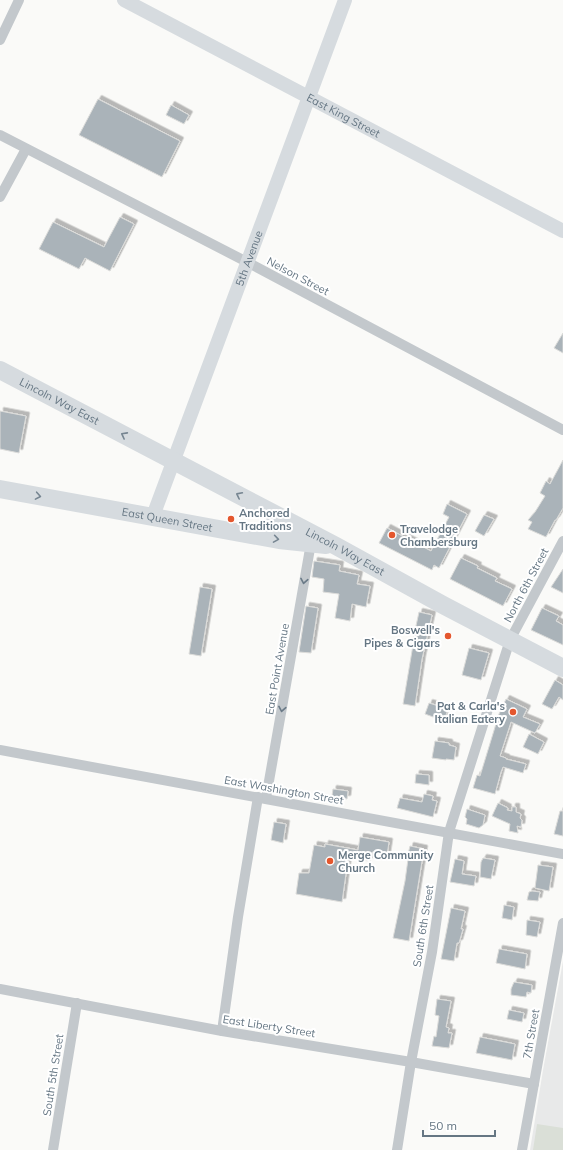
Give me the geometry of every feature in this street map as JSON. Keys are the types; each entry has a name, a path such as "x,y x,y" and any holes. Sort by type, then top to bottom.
{"highway":[{"name":"Lincoln Way East","path":"0,370 259,505 563,668"},
{"name":"East Queen Street","path":"0,489 153,516 254,536 336,546"},
{"path":"254,536 259,505"}],"street":[{"path":"0,40 19,0"},
{"name":"East King Street","path":"124,0 563,231"},
{"name":"5th Avenue","path":"153,516 345,0"},
{"name":"Nelson Street","path":"0,135 247,262 563,430"},
{"path":"0,197 26,149"},
{"name":"North 6th Street","path":"510,640 563,541"},
{"name":"East Point Avenue","path":"222,1031 238,917 311,543"},
{"name":"South 6th Street","path":"397,1150 411,1062 432,952 449,832 510,640"},
{"name":"East Washington Street","path":"0,750 563,854"},
{"name":"7th Street","path":"522,1150 563,923"},
{"name":"East Liberty Street","path":"0,989 222,1031 534,1084"},
{"name":"South 5th Street","path":"53,1150 77,1003"}],"shaded area":[{"path":"563,961 563,1150 530,1150 543,1070"},
{"path":"537,1124 563,1128 563,1150 533,1150"}],"building":[{"path":"98,99 180,141 162,177 79,135"},
{"path":"171,105 189,115 184,124 166,115"},
{"path":"120,217 134,224 110,271 85,258 79,269 39,249 53,222 104,247"},
{"path":"563,333 563,353 554,348"},
{"path":"0,411 26,416 19,453 0,449"},
{"path":"563,460 563,508 546,537 528,529 532,522 528,520 545,496 540,493 546,481 550,484"},
{"name":"Travelodge Chambersburg","path":"447,504 467,514 439,568 434,565 432,570 379,543 387,528 431,551 449,517 443,514"},
{"path":"484,515 494,519 484,536 475,531"},
{"path":"461,558 478,566 477,568 497,578 495,581 512,589 503,606 450,579"},
{"path":"314,561 340,565 339,571 359,575 357,584 370,586 366,607 352,604 350,621 335,618 339,594 323,592 324,579 312,577"},
{"path":"563,569 563,593 551,587"},
{"path":"200,587 212,589 201,656 189,654"},
{"path":"306,606 318,608 311,653 299,652"},
{"path":"542,608 559,616 556,621 563,625 563,645 531,630"},
{"path":"419,612 432,615 422,659 415,706 403,704 412,644"},
{"path":"469,648 489,653 481,680 462,675"},
{"path":"555,680 563,685 563,700 559,697 552,709 542,704"},
{"path":"506,699 527,709 523,717 540,724 535,733 511,722 500,756 526,764 523,773 503,767 495,794 473,788 477,775 480,776 499,714"},
{"path":"429,703 448,709 444,721 425,714"},
{"path":"529,734 544,742 538,754 523,747"},
{"path":"435,741 449,743 449,745 456,747 454,760 432,758"},
{"path":"416,774 429,775 429,785 415,783"},
{"path":"333,789 348,791 347,799 339,798 339,803 331,802"},
{"path":"424,794 433,796 432,800 437,801 433,817 397,808 400,798 422,802"},
{"path":"498,803 508,808 507,810 512,811 512,807 516,807 516,812 521,814 521,827 517,826 518,833 509,831 510,824 492,816"},
{"path":"467,809 485,815 483,825 479,828 466,824 467,819 465,817"},
{"path":"560,811 563,811 563,836 554,834"},
{"path":"274,822 286,824 283,843 271,840"},
{"name":"Merge Community Church","path":"360,837 389,842 387,855 372,852 370,861 348,859 342,902 296,894 299,873 309,873 314,845 325,847 325,844 358,850"},
{"path":"410,846 424,849 409,941 393,938 405,881 407,858"},
{"path":"483,858 495,860 491,879 480,877 481,862"},
{"path":"455,859 464,861 462,874 476,876 474,886 450,882"},
{"path":"538,865 553,867 549,891 535,888"},
{"path":"529,892 540,892 538,901 527,900"},
{"path":"504,905 514,907 512,920 502,918"},
{"path":"451,908 465,911 461,929 463,929 459,943 457,943 454,961 441,959"},
{"path":"527,920 540,922 537,937 526,935"},
{"path":"499,949 527,954 525,969 496,963"},
{"path":"514,982 532,985 531,993 527,992 526,997 511,995 511,989"},
{"path":"437,999 451,1001 446,1027 449,1028 448,1033 452,1033 449,1048 432,1046 434,1036 436,1037 439,1016 435,1015"},
{"path":"509,1010 524,1013 522,1022 507,1019"},
{"path":"480,1037 515,1044 512,1060 476,1053"}],"place":[{"name":"Anchored Traditions","path":"231,519"},
{"name":"Travelodge Chambersburg","path":"392,535"},
{"name":"Boswell's Pipes & Cigars","path":"448,636"},
{"name":"Pat & Carla's Italian Eatery","path":"513,712"},
{"name":"Merge Community Church","path":"330,861"}]}
